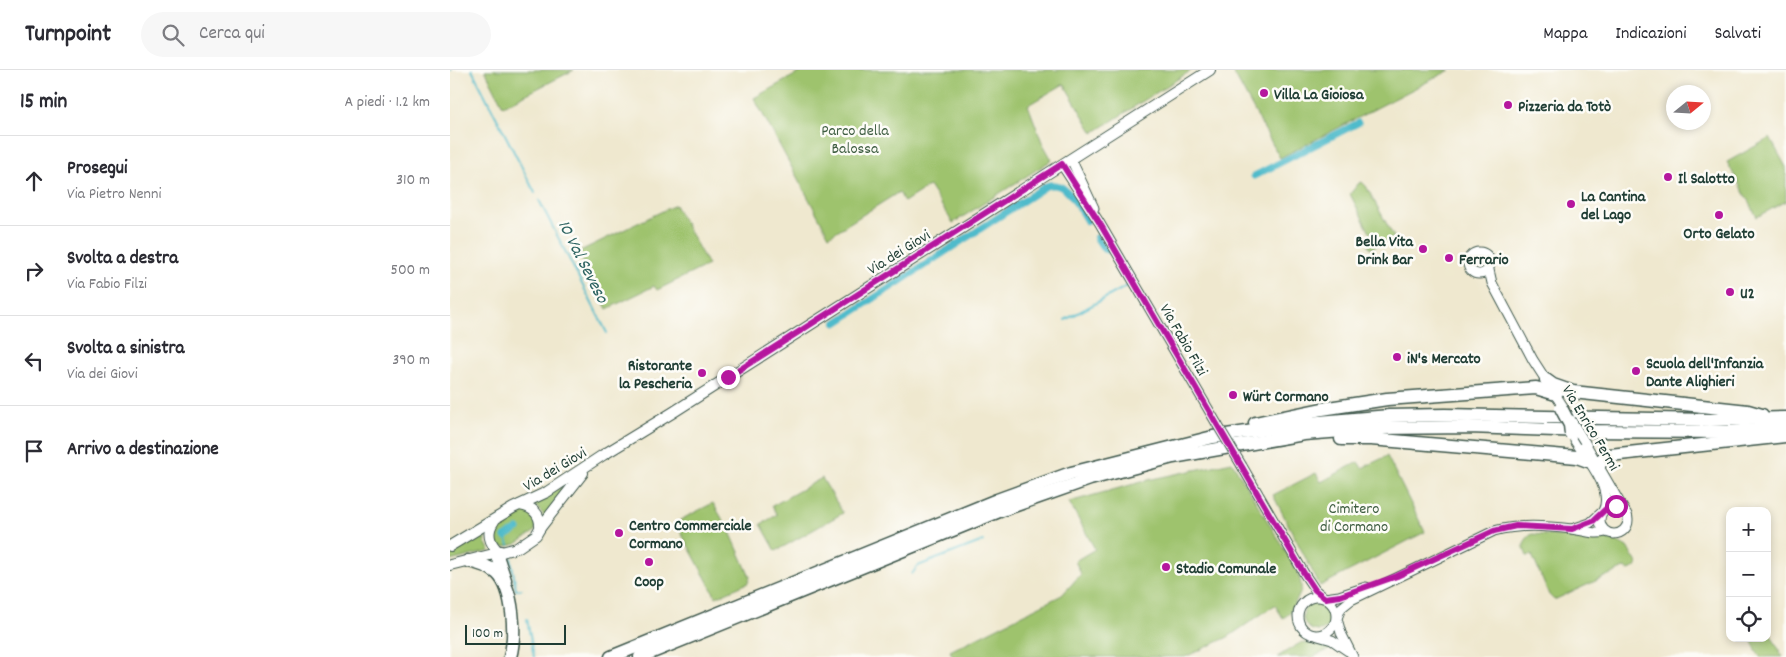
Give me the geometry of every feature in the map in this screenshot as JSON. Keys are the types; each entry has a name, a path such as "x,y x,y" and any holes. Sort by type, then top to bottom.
{"highway":[{"path":"1577,439 1552,395 1553,385 1573,392 1748,411 1783,422"},
{"path":"611,657 997,500 1071,473 1215,430 1322,409 1387,399 1552,395 1564,397 1573,392"},
{"path":"1215,430 1389,416 1445,415 1783,422"},
{"path":"640,657 1002,510 1090,479 1173,457 1304,434 1381,428 1468,427 1586,431 1726,432 1783,422"},
{"path":"1304,434 1326,439 1371,439 1577,457 1594,464 1610,455 1786,436"},
{"path":"499,552 497,556 508,590 513,626 510,657"},
{"path":"468,561 490,568 498,574 508,590"}],"main road":[{"name":"Via dei Giovi","path":"520,505 547,492 1210,70"},
{"name":"Via dei Giovi","path":"540,528 580,476 603,456"},
{"path":"450,546 520,505 534,510 540,518 540,528 536,535 517,548 450,565"},
{"path":"494,521 490,526 489,537 491,544 499,552"}],"street":[{"name":"Via Fabio Filzi","path":"1067,162 1215,430 1242,466 1305,575 1315,590 1325,598"},
{"path":"1478,275 1489,270 1490,261 1487,255 1479,252 1473,254 1469,259 1468,265 1470,270 1478,275 1492,283"},
{"name":"Via Enrico Fermi","path":"1489,270 1492,283 1552,395"},
{"name":"Via Enrico Fermi","path":"1577,439 1624,510"},
{"name":"Via Enrico Fermi","path":"1594,464 1605,492 1606,501 1602,512"},
{"path":"1318,636 1330,631 1345,603 1397,576 1494,531 1516,526 1618,534 1626,528 1628,518 1624,510 1613,506 1602,512 1590,523 1572,529"},
{"path":"1602,512 1600,524 1606,532"},
{"path":"1305,575 1306,589 1303,604 1298,613 1299,624 1307,633 1338,643 1353,656"},
{"path":"1303,604 1312,597 1340,596 1397,576"},
{"path":"1325,598 1334,607 1340,633 1353,656"}],"green space":[{"path":"485,70 574,70 503,106"},
{"name":"Parco della Balossa","path":"804,70 1192,70 1093,133 1064,84 1028,105 1042,142 1052,160 953,223 929,186 904,202 899,192 829,236 754,98"},
{"path":"1232,70 1450,70 1280,158"},
{"path":"1770,138 1786,167 1786,201 1757,217 1727,162"},
{"path":"1362,182 1394,237 1370,249 1368,245 1374,241 1350,194"},
{"path":"675,205 708,265 657,290 654,286 607,309 578,252"},
{"name":"Cimitero di Cormano","path":"1387,456 1425,532 1320,586 1273,495 1316,473 1321,482 1358,462 1362,468"},
{"name":"Stadio Comunale","path":"1232,462 1297,570 1301,590 1291,611 1286,616 1283,618 1275,605 1228,637 1185,657 953,657 950,651 1062,595 1081,574 1075,561 1095,549 1069,502 1152,479"},
{"path":"822,478 843,513 776,551 761,524 777,515 772,506"},
{"path":"563,486 565,488 544,519 543,514 532,502"},
{"path":"713,503 731,534 750,577 748,583 716,597 678,527 680,520"},
{"path":"523,510 532,514 537,524 534,532 516,544 500,546 494,538 496,527 516,512"},
{"path":"484,530 485,542 490,551 450,561 450,550"},
{"path":"1532,534 1615,540 1627,547 1637,563 1636,567 1629,570 1624,568 1554,600 1549,595 1532,555 1527,556 1525,552 1524,543"},
{"path":"1318,601 1329,605 1333,616 1329,627 1318,631 1307,627 1303,616 1307,605"},
{"path":"1771,635 1783,657 1760,657 1752,642 1771,642"},
{"path":"1302,642 1333,648 1313,657 1277,657"}],"waterway":[{"name":"10 Val Seveso","path":"472,70 535,193"},
{"path":"1254,176 1358,123"},
{"path":"836,323 1046,186 1060,186 1066,190 1087,221"},
{"name":"10 Val Seveso","path":"539,200 607,333"},
{"path":"1097,238 1104,249 1108,250"},
{"path":"1065,320 1129,285"},
{"path":"505,537 518,529"},
{"path":"506,537 509,545"},
{"path":"912,574 918,566 983,541"},
{"path":"511,558 516,590 522,589"},
{"path":"527,619 534,657"}],"place":[{"name":"Villa La Gioiosa","path":"1264,93"},
{"name":"Pizzeria da Totò","path":"1508,105"},
{"name":"Il Salotto","path":"1668,177"},
{"name":"La Cantina del Lago","path":"1571,204"},
{"name":"Orto Gelato","path":"1719,215"},
{"name":"Bella Vita Drink Bar","path":"1423,249"},
{"name":"Ferrario","path":"1449,258"},
{"name":"U2","path":"1730,292"},
{"name":"iN's Mercato","path":"1397,357"},
{"name":"Scuola dell'Infanzia Dante Alighieri","path":"1636,371"},
{"name":"Ristorante la Pescheria","path":"702,373"},
{"name":"Würt Cormano","path":"1233,395"},
{"name":"Centro Commerciale Cormano","path":"619,533"},
{"name":"Coop","path":"649,562"},
{"name":"Stadio Comunale","path":"1166,567"}],"route":[{"path":"728,377 1062,164 1099,222 1305,575 1315,590 1325,598 1340,596 1397,576 1494,531 1516,526 1572,529 1590,523 1608,507 1616,506"}]}
